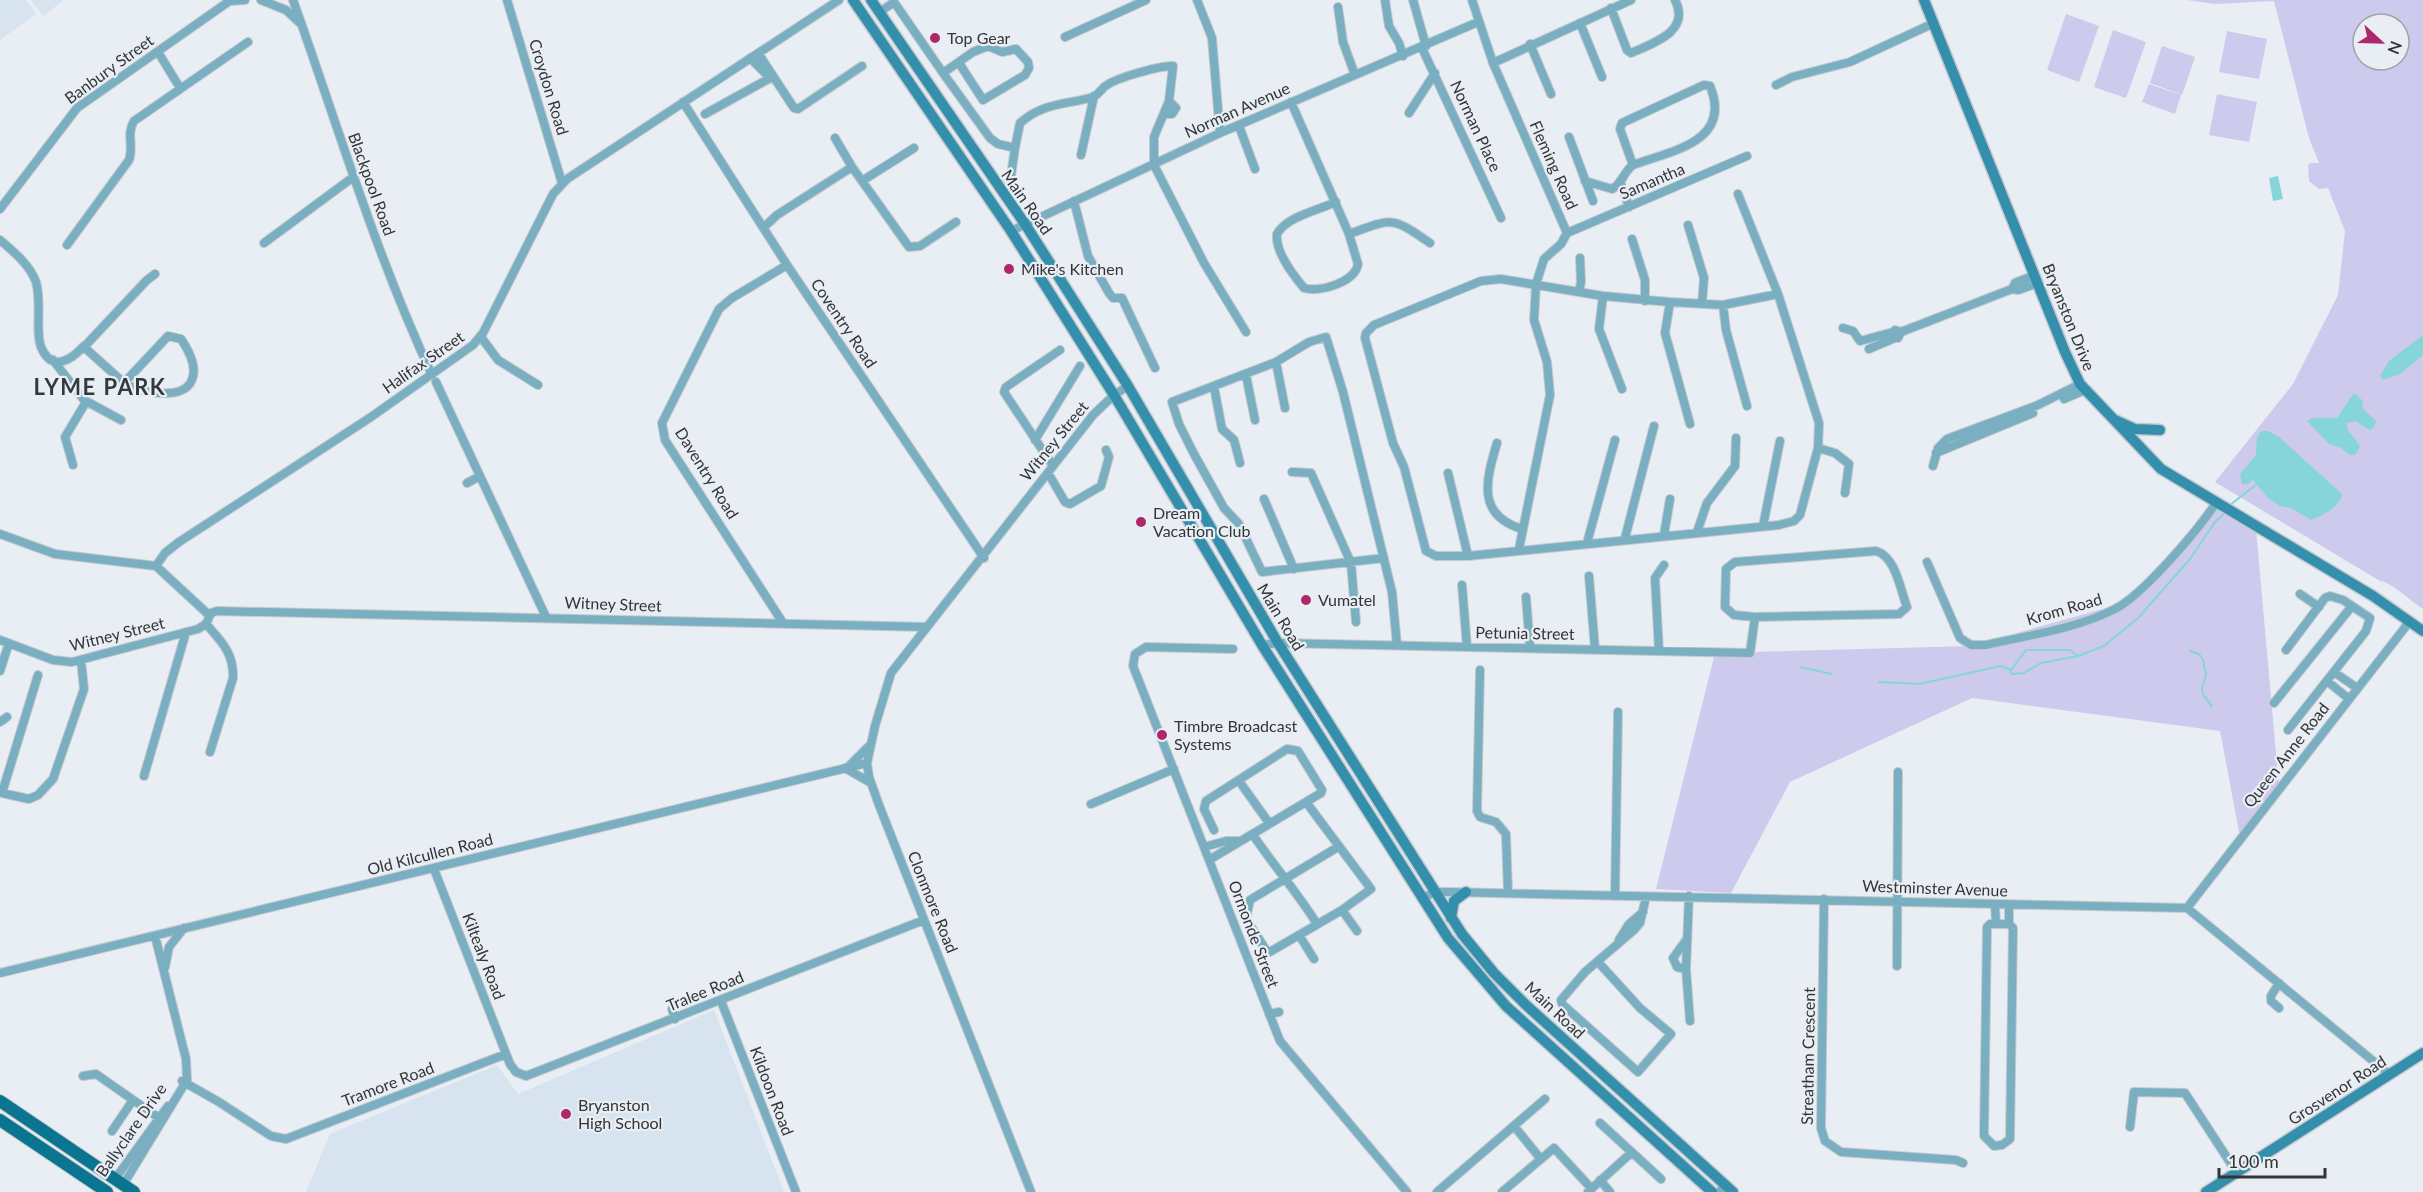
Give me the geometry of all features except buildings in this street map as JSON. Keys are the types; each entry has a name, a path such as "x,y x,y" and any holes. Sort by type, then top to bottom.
{"main road":[{"name":"Main Road","path":"853,0 1011,231 1114,395 1262,645 1422,899 1462,956 1506,1006 1712,1192"},
{"name":"Main Road","path":"871,0 1025,224 1128,386 1278,643 1451,918 1487,966 1526,1005 1726,1190"},
{"name":"Bryanston Drive","path":"1924,0 2068,361 2083,387 2109,417 2161,469 2423,631"},
{"path":"2109,417 2135,429 2160,430"},
{"path":"1451,918 1454,901 1466,892"},
{"name":"Grosvenor Road","path":"2206,1192 2423,1053"},
{"path":"0,1101 119,1185 134,1192"},
{"path":"0,1120 106,1192"},
{"path":"81,1174 88,1192"},
{"name":"Ballyclare Drive","path":"106,1192 119,1185"}],"street":[{"path":"231,1 245,0"},
{"path":"261,0 286,10 302,25"},
{"name":"Blackpool Road","path":"293,0 352,178 396,297 546,617"},
{"name":"Croydon Road","path":"507,0 562,183"},
{"name":"Halifax Street","path":"156,566 165,553 202,526 434,379 467,351 481,337 548,202 562,183 839,0"},
{"path":"1065,37 1146,0"},
{"path":"1197,0 1212,39 1220,133"},
{"path":"1385,0 1389,26 1399,43 1403,56"},
{"name":"Norman Place","path":"1413,0 1424,47 1501,218"},
{"name":"Fleming Road","path":"1472,0 1493,63 1567,233 1561,244 1544,259 1536,284 1534,320 1547,362 1550,395 1519,549"},
{"path":"1493,63 1530,44 1631,0"},
{"path":"1611,8 1627,50 1631,53 1659,41 1672,32 1679,13 1675,0"},
{"name":"Banbury Street","path":"0,209 76,108 231,1"},
{"path":"880,12 894,2 990,138 998,144 1015,148"},
{"path":"1338,7 1343,42 1355,75"},
{"name":"Norman Avenue","path":"1011,231 1220,133 1478,22"},
{"path":"1580,23 1602,77"},
{"path":"1776,85 1792,77 1850,62 1934,23"},
{"path":"67,245 130,157 130,132 134,122 248,42"},
{"path":"1530,44 1551,94"},
{"path":"943,73 974,52 990,46 1002,52 1016,49 1028,62 1029,68 1024,75 982,100 959,63"},
{"path":"158,51 180,88"},
{"path":"754,55 765,73 771,76 798,109 862,66"},
{"path":"1011,176 1017,127 1025,118 1049,105 1094,96 1108,84 1154,68 1172,66 1174,71 1169,101 1154,137 1154,165 1201,257 1246,332"},
{"path":"1409,112 1435,73"},
{"path":"705,114 771,76"},
{"path":"1629,207 1621,184 1625,173 1633,165 1697,142 1705,136 1716,104 1710,86 1704,85 1622,123 1620,129 1633,165"},
{"path":"1081,155 1094,96"},
{"name":"Coventry Road","path":"683,102 787,265 984,558"},
{"path":"1291,102 1336,202 1358,264 1349,278 1318,290 1304,288 1285,259 1276,234 1280,228 1293,220 1336,202"},
{"path":"1239,126 1255,170"},
{"path":"1569,137 1593,201"},
{"path":"835,138 852,167 909,247 920,246 956,222"},
{"path":"862,181 914,148"},
{"name":"Samantha","path":"1567,233 1748,156"},
{"path":"764,227 777,215 852,167"},
{"path":"264,243 352,178"},
{"path":"1585,181 1606,189 1621,184"},
{"path":"1738,194 1778,294 1817,416 1818,448 1800,515 1786,524 1664,534 1468,555 1430,555 1424,545 1404,467 1392,442 1365,336 1374,325 1481,281 1501,279 1603,296 1670,303 1723,305 1778,294"},
{"path":"1074,201 1088,256 1113,298 1122,298 1126,302 1134,327 1155,368"},
{"path":"1349,234 1388,220 1397,222 1430,243"},
{"path":"1688,225 1704,278 1702,304"},
{"path":"1632,239 1645,280 1646,301"},
{"path":"0,240 24,262 35,280 39,298 40,343 45,352 86,402 121,420"},
{"path":"1579,292 1580,258"},
{"name":"Daventry Road","path":"783,623 665,440 662,423 719,309 732,298 787,265"},
{"path":"53,360 69,361 147,279 155,274"},
{"path":"1869,349 1896,334 2012,289 2015,283 2037,279"},
{"path":"1603,296 1599,329 1622,389"},
{"path":"1670,303 1665,333 1690,424"},
{"path":"1723,305 1726,330 1747,406"},
{"path":"1843,328 1853,332 1860,340 1896,334"},
{"path":"84,346 124,383 134,389 173,393 194,379 194,365 181,339 168,336 124,383"},
{"path":"1384,558 1266,573 1260,570 1239,524 1224,508 1179,424 1172,401 1246,375 1276,362 1322,336 1328,338 1344,392 1384,558 1392,592 1397,645"},
{"path":"481,337 498,360 538,385"},
{"path":"1060,350 1006,387 1004,392 1035,440 1065,502 1070,504 1101,486 1109,457 1106,450"},
{"path":"1276,362 1285,408"},
{"path":"1035,440 1080,366"},
{"path":"1246,375 1255,420"},
{"name":"Witney Street","path":"209,615 217,611 927,627 984,558 1093,415 1114,395 1128,386"},
{"path":"1214,387 1222,429 1234,440 1240,463"},
{"path":"1933,466 1936,453 1947,439 2083,387"},
{"path":"73,465 65,437 86,402"},
{"path":"1625,538 1654,426"},
{"path":"1697,532 1707,503 1735,466 1736,438"},
{"path":"1587,543 1615,440"},
{"path":"1763,526 1780,441"},
{"path":"1497,443 1488,480 1491,503 1500,521 1522,529"},
{"path":"1818,448 1835,453 1849,464 1845,493"},
{"path":"1292,472 1307,471 1312,475 1351,563 1356,622"},
{"path":"1448,473 1468,555"},
{"path":"467,483 480,476"},
{"path":"1264,499 1294,569"},
{"path":"1664,534 1670,499"},
{"name":"Krom Road","path":"1927,562 1960,638 1971,645 1986,645 2088,621 2123,605 2196,530 2216,502"},
{"path":"0,534 55,554 156,566 209,615 206,624 227,648 233,665 233,678 210,752"},
{"path":"1876,551 1884,554 1890,561 1907,607 1899,614 1755,617 1734,615 1725,607 1726,569 1735,562 1876,551"},
{"path":"1659,651 1654,578 1664,565"},
{"path":"1589,576 1595,650"},
{"path":"1462,585 1467,646"},
{"path":"2300,594 2319,607"},
{"path":"2286,650 2319,607 2331,596 2370,618 2370,622 2334,672 2288,730"},
{"path":"1526,597 1530,648"},
{"path":"2274,703 2352,606"},
{"name":"Petunia Street","path":"1262,645 1278,643 1751,652 1755,617"},
{"name":"Queen Anne Road","path":"2187,908 2410,621"},
{"name":"Witney Street","path":"4,642 64,662 81,660 186,632 206,624"},
{"name":"Clonmore Road","path":"927,627 891,673 867,763 871,783 1031,1192"},
{"path":"144,776 186,632"},
{"path":"0,671 4,642"},
{"name":"Ormonde Street","path":"1233,649 1146,646 1136,654 1133,666 1283,1047 1407,1192"},
{"path":"38,675 2,793 24,799 38,795 57,772 84,689 81,660"},
{"path":"1480,670 1478,811 1480,817 1496,822 1506,834 1508,893"},
{"path":"2334,672 2357,688"},
{"path":"2327,681 2349,699"},
{"path":"1615,896 1618,712"},
{"path":"870,745 846,767 871,783"},
{"path":"1209,861 1322,790 1298,750 1287,749 1204,803 1204,809 1214,830"},
{"name":"Old Kilcullen Road","path":"0,973 434,868 723,793 867,763"},
{"path":"1092,804 1174,768"},
{"path":"1897,966 1898,772"},
{"path":"1239,781 1269,823"},
{"path":"1306,802 1338,847 1372,888 1342,910 1269,954 1246,919 1250,900 1338,847"},
{"path":"1253,835 1283,880 1293,886 1317,924"},
{"path":"1204,847 1226,841 1240,841"},
{"name":"Kiltealy Road","path":"434,868 506,1054"},
{"path":"1422,899 1434,892"},
{"name":"Westminster Avenue","path":"1434,892 2187,908"},
{"path":"1689,896 1686,969 1690,1021"},
{"path":"1598,962 1640,1008 1671,1034 1638,1072 1561,1003 1581,975 1615,946 1629,924 1643,912 1646,897"},
{"name":"Streatham Crescent","path":"1824,899 1821,1128 1824,1141 1841,1152 1956,1160 1963,1163"},
{"path":"1995,905 1996,924"},
{"path":"2009,906 2009,924 2013,928 2010,1139 2002,1145 1994,1146 1983,1136 1987,927 2009,924"},
{"path":"2187,908 2389,1074"},
{"path":"1342,910 1357,931"},
{"name":"Tralee Road","path":"506,1054 516,1072 531,1075 924,920"},
{"path":"164,971 169,947 185,928"},
{"name":"Ballyclare Drive","path":"119,1185 184,1083 183,1050 155,936"},
{"path":"1299,936 1314,959"},
{"path":"1686,969 1677,967 1673,958 1688,939"},
{"path":"2279,983 2271,996 2271,1001 2279,1008"},
{"name":"Kildoon Road","path":"721,1001 796,1192"},
{"path":"672,1009 675,1019"},
{"path":"1269,1014 1279,1012"},
{"name":"Tramore Road","path":"184,1083 219,1102 271,1136 280,1139 295,1137 506,1054"},
{"path":"83,1076 96,1074 159,1118"},
{"name":"Ballyclare Drive","path":"119,1185 159,1118 184,1083"},
{"path":"2130,1127 2134,1092 2185,1093 2237,1173"},
{"path":"1437,1192 1545,1099"},
{"path":"112,1131 133,1100"},
{"path":"1600,1123 1661,1179"},
{"path":"1514,1126 1540,1158"},
{"path":"1502,1192 1552,1148 1558,1149 1589,1190 1632,1152"},
{"path":"1600,1180 1610,1192"}],"shaded area":[{"path":"0,0 26,0 36,14 0,40"},
{"path":"31,0 64,0 43,16"},
{"path":"2187,0 2423,0 2423,609 2389,584 2380,581 2215,482 2293,384 2338,295 2345,231 2328,188 2319,189 2309,181 2308,166 2310,163 2319,163 2309,138 2274,1 2215,4"},
{"path":"2066,14 2099,26 2079,82 2047,70"},
{"path":"2113,30 2146,42 2126,98 2094,87"},
{"path":"2227,31 2267,39 2259,79 2219,72"},
{"path":"2162,46 2195,57 2182,95 2150,83"},
{"path":"2149,84 2181,95 2175,114 2142,102"},
{"path":"2217,94 2257,102 2249,142 2209,135"},
{"path":"2278,176 2283,199 2273,201 2269,178"},
{"path":"2423,335 2423,355 2400,374 2383,380 2380,376 2389,361"},
{"path":"2354,393 2362,400 2363,409 2376,421 2370,430 2355,421 2346,423 2348,430 2360,446 2355,455 2350,455 2341,448 2329,444 2307,421 2312,418 2337,418"},
{"path":"2261,431 2268,431 2279,437 2342,494 2338,503 2311,520 2269,499 2252,479 2249,484 2242,484 2240,474 2256,455 2257,437"},
{"path":"2215,504 2256,529 2279,787 2240,837 2220,731 1972,698 1790,782 1731,893 1656,889 1715,653 1971,646 2127,602"},
{"name":"Bryanston High School","path":"714,1010 784,1192 306,1192 330,1134 497,1065 518,1094"}],"waterway":[{"path":"2230,505 2257,484"},
{"path":"1879,682 1919,684 2001,666 2011,670 2026,650 2070,650 2078,656 2104,646 2138,618 2190,559 2215,522 2223,515"},
{"path":"2190,651 2199,654 2203,660 2206,675 2202,688 2203,695 2212,706"},
{"path":"2011,670 2012,674 2024,673 2041,663 2078,656"},
{"path":"1800,667 1832,674"}],"place":[{"name":"Top Gear","path":"935,38"},
{"name":"Mike's Kitchen","path":"1009,269"},
{"name":"Dream Vacation Club","path":"1141,522"},
{"name":"Vumatel","path":"1306,600"},
{"name":"Timbre Broadcast Systems","path":"1162,735"},
{"name":"Bryanston High School","path":"566,1114"}],"district":[{"name":"LYME PARK","path":"100,387"}]}
